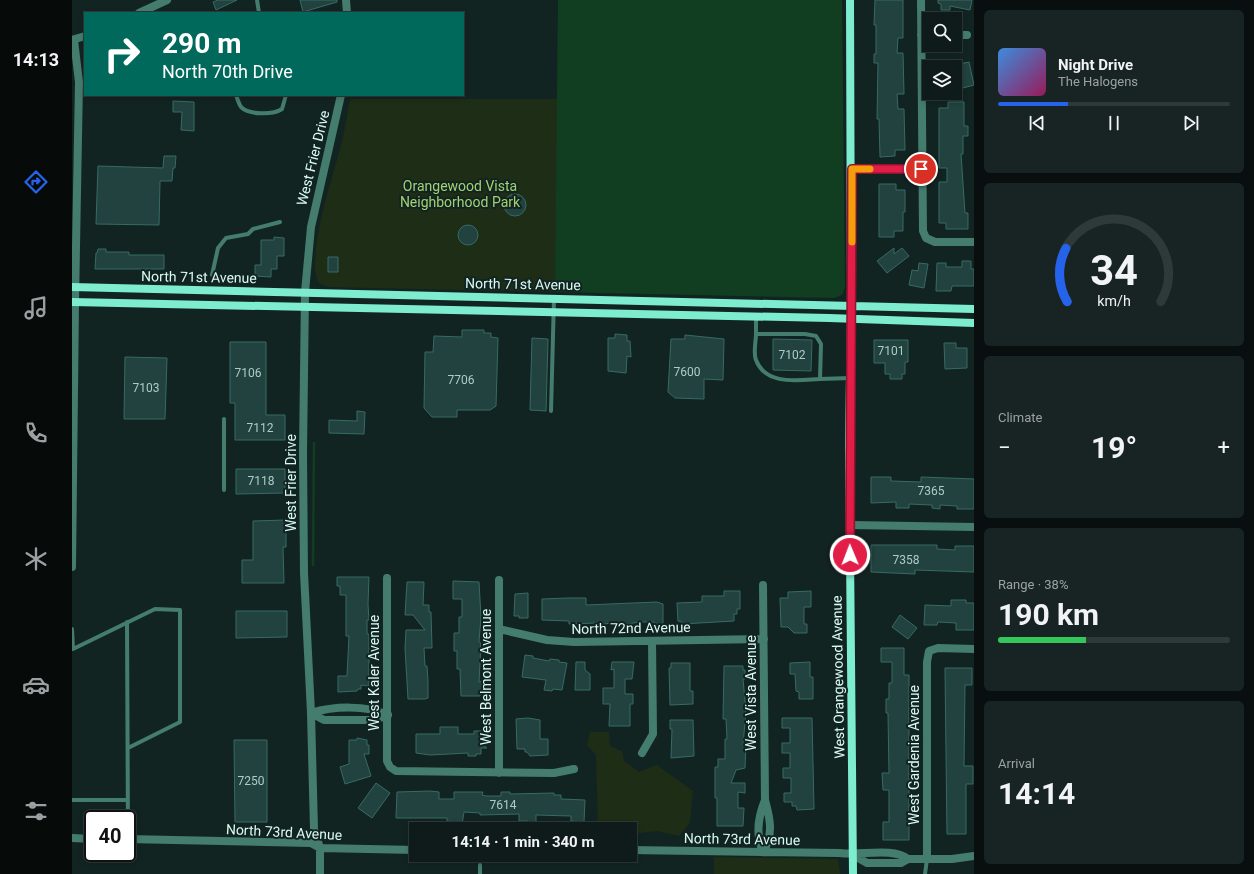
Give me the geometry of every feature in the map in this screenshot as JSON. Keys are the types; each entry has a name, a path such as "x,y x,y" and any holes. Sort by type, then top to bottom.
{"street":[{"path":"141,12 167,0"},
{"path":"346,0 347,12"},
{"name":"West Orangewood Avenue","path":"850,0 852,169 850,525 853,874"},
{"path":"921,0 922,12"},
{"path":"962,35 967,35"},
{"path":"72,567 73,287 79,82 73,40 84,36"},
{"path":"924,52 921,169 923,231 926,238 935,242 974,242"},
{"name":"West Frier Drive","path":"320,874 320,848 314,830 311,713 304,573 303,454 305,292 307,255 312,221 341,96"},
{"path":"852,169 921,169"},
{"name":"North 71st Avenue","path":"73,287 974,309"},
{"path":"212,290 212,305"},
{"path":"427,310 428,295"},
{"name":"North 71st Avenue","path":"73,302 974,323"},
{"path":"850,525 974,528"},
{"name":"West Kaler Avenue","path":"387,578 387,761 390,767 396,771 499,773"},
{"name":"West Belmont Avenue","path":"499,580 499,773"},
{"name":"West Vista Avenue","path":"763,586 765,800 770,816 770,842 763,852"},
{"name":"North 72nd Avenue","path":"499,629 561,642 764,639"},
{"path":"642,753 652,734 652,641"},
{"name":"West Gardenia Avenue","path":"927,859 927,662 929,651 938,648 974,649"},
{"path":"311,713 324,720 374,720 388,715"},
{"path":"499,773 554,773 574,769"},
{"path":"72,838 84,839"},
{"name":"North 73rd Avenue","path":"136,839 311,843 320,848 409,850"},
{"name":"North 73rd Avenue","path":"637,850 840,853 853,855 901,854 908,859 952,860 974,856"}],"lane":[{"path":"257,0 259,12"},
{"path":"236,96 241,107 248,110 276,113 282,109 286,96"},
{"path":"212,275 218,248 226,238 248,234 253,229 280,222"},
{"path":"551,411 554,298"},
{"path":"756,317 755,359 765,372 778,380 850,378"},
{"path":"756,334 805,334 816,336 821,344 820,379"},
{"path":"224,419 224,490"},
{"path":"72,629 72,649 155,609 180,610 180,722 128,748"},
{"path":"126,622 128,810"},
{"path":"72,800 128,800"},
{"path":"925,874 927,859"},
{"path":"480,865 480,874"}],"green space":[{"name":"Orangewood Vista Neighborhood Park","path":"350,99 558,99 555,292 328,287 319,283 316,272 315,257 317,239 347,119"},
{"path":"590,732 609,732 610,746 622,751 624,761 639,772 657,765 693,791 690,823 679,836 657,831 637,833 637,822 598,822 596,755 587,745"},
{"path":"714,857 838,859 840,874 714,874"}],"shaded area":[{"path":"558,0 842,0 845,288 842,295 834,298 555,292"}],"building":[{"path":"218,0 237,0 216,10 213,2"},
{"path":"300,0 337,0 337,2 303,12"},
{"path":"875,0 903,0 903,38 898,38 897,53 903,53 904,94 897,94 898,109 904,109 905,150 895,150 895,156 880,157 879,119 877,119 878,63 874,63 874,54 876,54 876,25 874,25"},
{"path":"938,0 972,0 970,10 950,6 950,10 941,10 941,4 938,3"},
{"path":"969,62 974,85 962,88 962,63"},
{"path":"173,101 194,102 194,131 181,130 182,112 173,112"},
{"path":"948,102 964,102 964,126 968,126 968,136 963,136 963,154 961,154 965,213 968,213 968,229 946,229 946,223 939,223 939,182 947,182 947,168 939,168 939,108 948,108"},
{"path":"164,156 176,156 172,181 160,181 159,225 96,224 98,166 163,168"},
{"path":"879,184 896,184 896,190 905,190 903,231 894,231 894,237 879,237"},
{"path":"515,194 519,195 525,201 525,209 519,215 515,216 511,215 505,209 504,205 505,201 511,195"},
{"path":"464,225 472,225 478,231 478,239 472,245 464,245 458,239 458,231"},
{"path":"274,237 284,238 284,256 277,256 277,269 271,269 271,277 255,276 255,265 261,265 261,240 274,240"},
{"path":"894,248 894,254 902,248 909,256 887,273 877,261"},
{"path":"98,249 106,249 106,252 129,252 129,255 164,255 164,269 95,269 96,253"},
{"path":"328,257 338,257 338,272 328,272"},
{"path":"962,261 971,261 971,269 974,269 974,286 952,286 951,291 936,291 937,263 946,263 946,267 962,267"},
{"path":"919,263 928,264 924,288 909,285 912,270 918,271"},
{"path":"462,330 484,330 484,333 491,333 491,337 498,338 496,406 490,410 457,410 457,417 432,417 424,408 425,352 433,352 434,336 462,337"},
{"path":"615,334 627,335 627,341 630,341 631,357 627,356 626,373 608,371 608,338 615,338"},
{"path":"685,335 724,339 723,380 704,379 704,399 675,398 668,392 671,339 685,339"},
{"path":"532,338 548,339 546,411 530,410"},
{"path":"773,339 812,340 811,371 773,370"},
{"path":"874,340 908,340 908,362 905,362 905,374 902,374 902,379 890,379 890,374 885,374 885,363 874,363"},
{"path":"230,342 266,342 266,415 285,415 285,440 235,440 235,403 230,403"},
{"path":"944,343 956,343 956,348 967,348 967,368 945,369"},
{"path":"125,357 167,358 165,419 124,419"},
{"path":"357,411 365,412 364,434 329,433 329,420 357,421"},
{"path":"236,469 285,469 285,493 236,494"},
{"path":"871,477 891,477 891,481 921,482 921,477 974,479 974,509 957,509 957,506 940,505 940,509 932,508 932,505 909,504 909,508 896,508 896,502 871,503"},
{"path":"286,520 286,547 283,547 284,583 242,583 242,560 253,560 253,521"},
{"path":"871,545 937,545 937,549 955,550 955,546 974,546 974,572 915,570 915,574 871,572"},
{"path":"337,577 369,577 369,620 367,620 367,634 369,634 369,686 361,685 361,689 358,689 357,691 338,692 338,676 347,676 349,636 346,636 346,595 340,595 340,586 337,586"},
{"path":"453,581 479,582 481,617 479,641 481,644 479,682 482,681 482,692 480,692 480,696 461,696 460,669 457,669 457,651 454,651 454,633 459,633 459,617 462,617 462,599 453,599"},
{"path":"407,582 424,582 423,605 429,605 429,612 431,612 432,648 424,648 428,681 428,698 425,699 408,699 405,648 406,630 425,630 413,615 405,615"},
{"path":"724,591 740,591 740,609 737,609 737,614 734,614 734,621 682,624 682,622 678,621 677,603 702,602 702,596 724,596"},
{"path":"811,591 811,607 804,607 804,624 807,624 807,633 794,633 788,627 781,627 780,598 788,598 788,592"},
{"path":"528,593 528,618 519,618 519,616 514,616 515,594"},
{"path":"586,598 586,605 657,602 663,604 663,624 655,624 654,622 638,622 629,624 610,623 605,624 605,626 596,626 596,623 569,624 569,621 542,620 542,599"},
{"path":"951,600 966,600 966,603 974,603 974,630 956,630 956,623 938,622 937,625 924,625 925,605 951,606"},
{"path":"236,611 287,611 287,637 236,638"},
{"path":"900,615 917,628 908,639 892,627"},
{"path":"881,648 904,648 904,675 909,675 909,840 883,840 883,822 889,822 889,790 883,790 882,773 889,773 888,713 886,713 886,699 889,699 889,683 892,683 892,662 881,662"},
{"path":"525,655 549,661 550,659 559,660 559,662 567,663 562,690 544,690 546,680 522,677"},
{"path":"576,662 585,662 585,670 590,674 590,690 575,690"},
{"path":"612,662 634,662 632,679 625,679 625,694 633,694 633,704 630,704 630,726 609,726 610,704 603,704 603,688 614,688 614,669 611,670"},
{"path":"810,662 810,677 813,677 813,699 799,699 799,692 796,691 795,674 790,674 790,663"},
{"path":"671,663 690,663 690,691 693,691 693,704 670,705 669,668 671,668"},
{"path":"724,666 743,666 743,670 745,670 745,679 743,679 746,711 743,745 746,745 745,768 736,770 731,783 745,783 745,793 738,792 738,808 744,808 743,826 717,826 715,767 718,767 718,759 725,759 725,739 727,739 726,719 723,719"},
{"path":"945,668 972,668 972,685 965,685 964,766 973,766 973,784 966,784 966,834 947,834"},
{"path":"528,718 540,720 540,739 548,739 548,755 530,756 527,752 525,752 525,749 517,749 516,719"},
{"path":"782,718 812,718 814,809 797,810 796,806 792,806 792,802 784,802 784,793 791,793 791,778 783,778 783,768 790,768 790,753 782,753 782,743 790,743 790,728 782,728"},
{"path":"670,720 693,720 694,756 671,758 672,729 670,729"},
{"path":"440,727 458,727 458,734 474,734 474,731 481,731 481,743 487,748 481,748 481,754 476,754 476,756 468,756 468,753 430,755 416,753 416,734 440,734"},
{"path":"357,738 367,740 367,745 369,745 369,754 364,754 371,776 345,784 340,767 349,764 349,740 357,740"},
{"path":"234,740 267,740 267,822 235,822"},
{"path":"376,783 390,793 372,818 358,808"},
{"path":"397,792 439,792 439,799 454,799 454,792 483,792 482,795 486,796 501,796 501,792 510,792 510,794 554,793 554,795 561,795 561,799 585,800 584,822 571,821 571,816 536,815 536,822 528,822 519,821 519,814 480,815 480,813 464,812 462,822 447,821 447,818 396,818"}],"waterway":[{"path":"313,565 314,443"}],"slow traffic":[{"path":"852,242 852,169 870,169"}],"route":[{"path":"850,555 849,444 852,169 921,169"}]}
